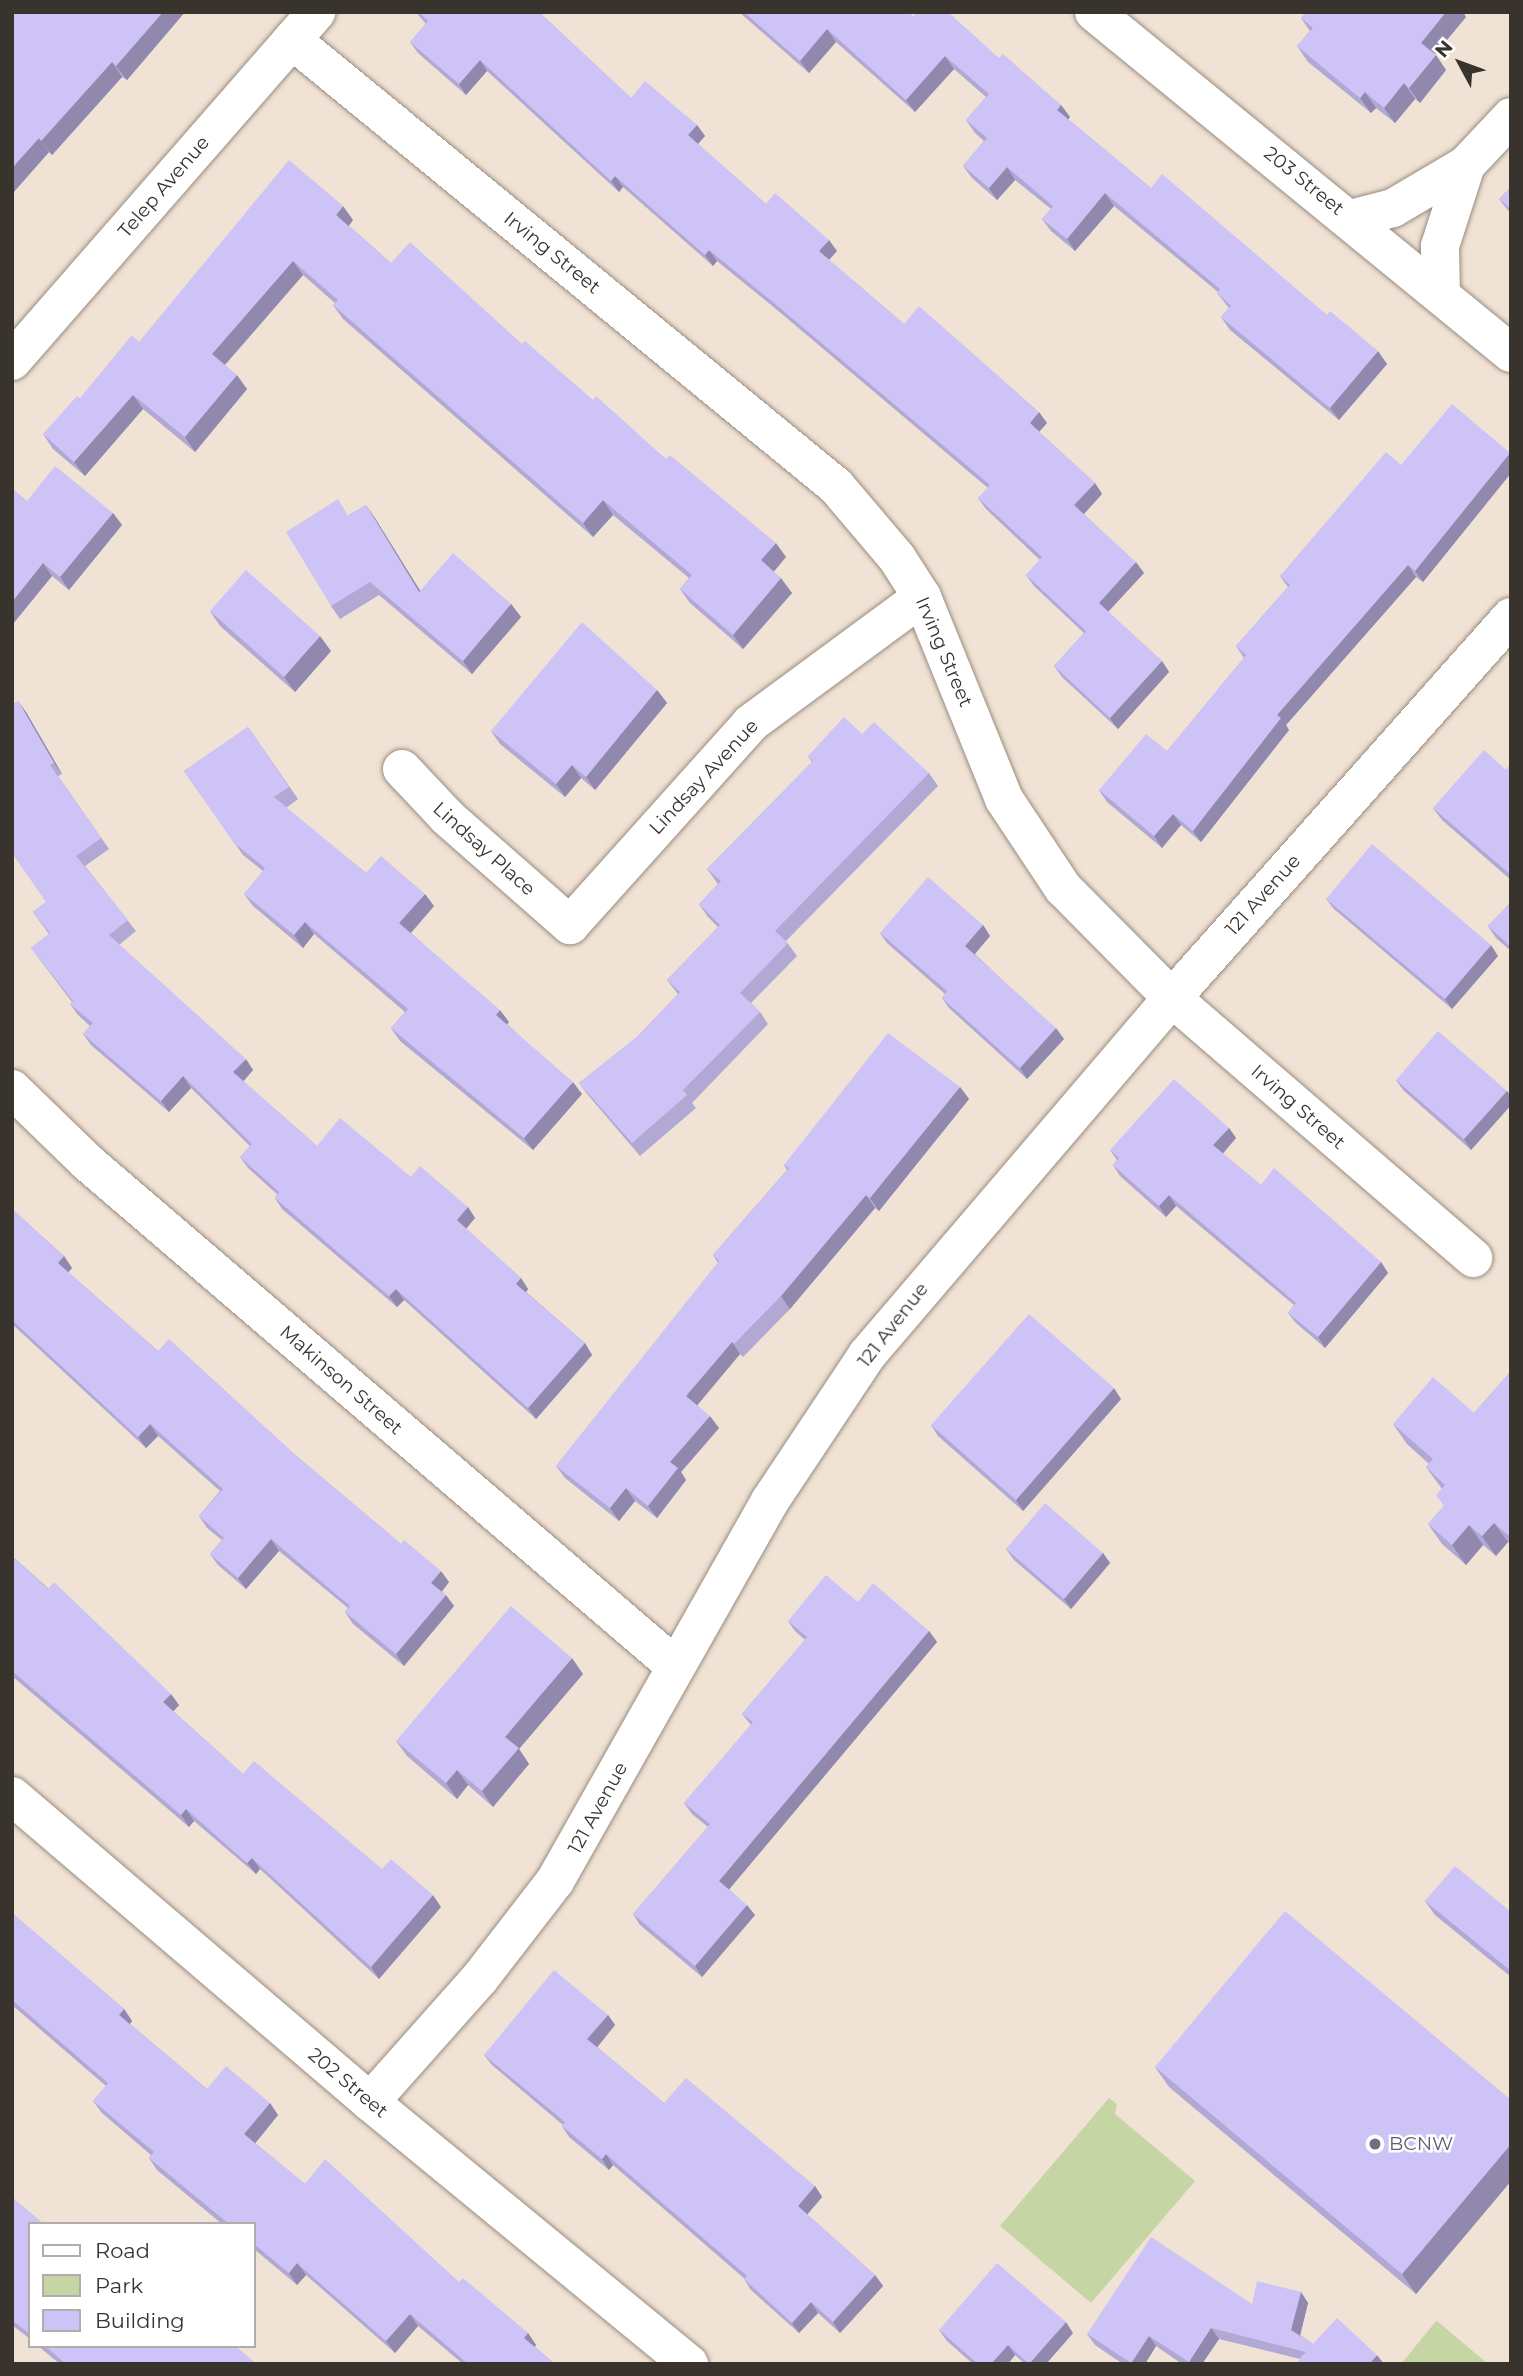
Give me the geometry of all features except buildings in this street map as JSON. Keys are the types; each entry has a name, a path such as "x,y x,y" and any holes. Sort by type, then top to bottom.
{"street":[{"name":"203 Street","path":"1094,12 1351,219 1511,353"},
{"name":"Telep Avenue","path":"12,361 304,26"},
{"name":"Irving Street","path":"304,26 836,486 897,558 922,597 953,664 988,762 1025,835 1063,888 1172,998 1473,1258"},
{"path":"1351,219 1393,208 1466,165 1511,117"},
{"path":"1441,295 1440,246 1466,165"},
{"name":"Lindsay Avenue","path":"570,925 751,723 922,597"},
{"name":"121 Avenue","path":"370,2102 480,1978 555,1881 770,1501 867,1355 1172,998 1511,617"},
{"name":"Lindsay Place","path":"402,769 447,817 570,925"},
{"name":"Makinson Street","path":"12,1089 87,1162 675,1666"},
{"name":"202 Street","path":"12,1796 370,2102 689,2364"}],"green space":[{"path":"1109,2098 1117,2104 1115,2114 1195,2181 1091,2303 1000,2226"},
{"path":"1437,2321 1488,2364 1401,2364"}],"place":[{"name":"BCNW","path":"1375,2144"}]}
